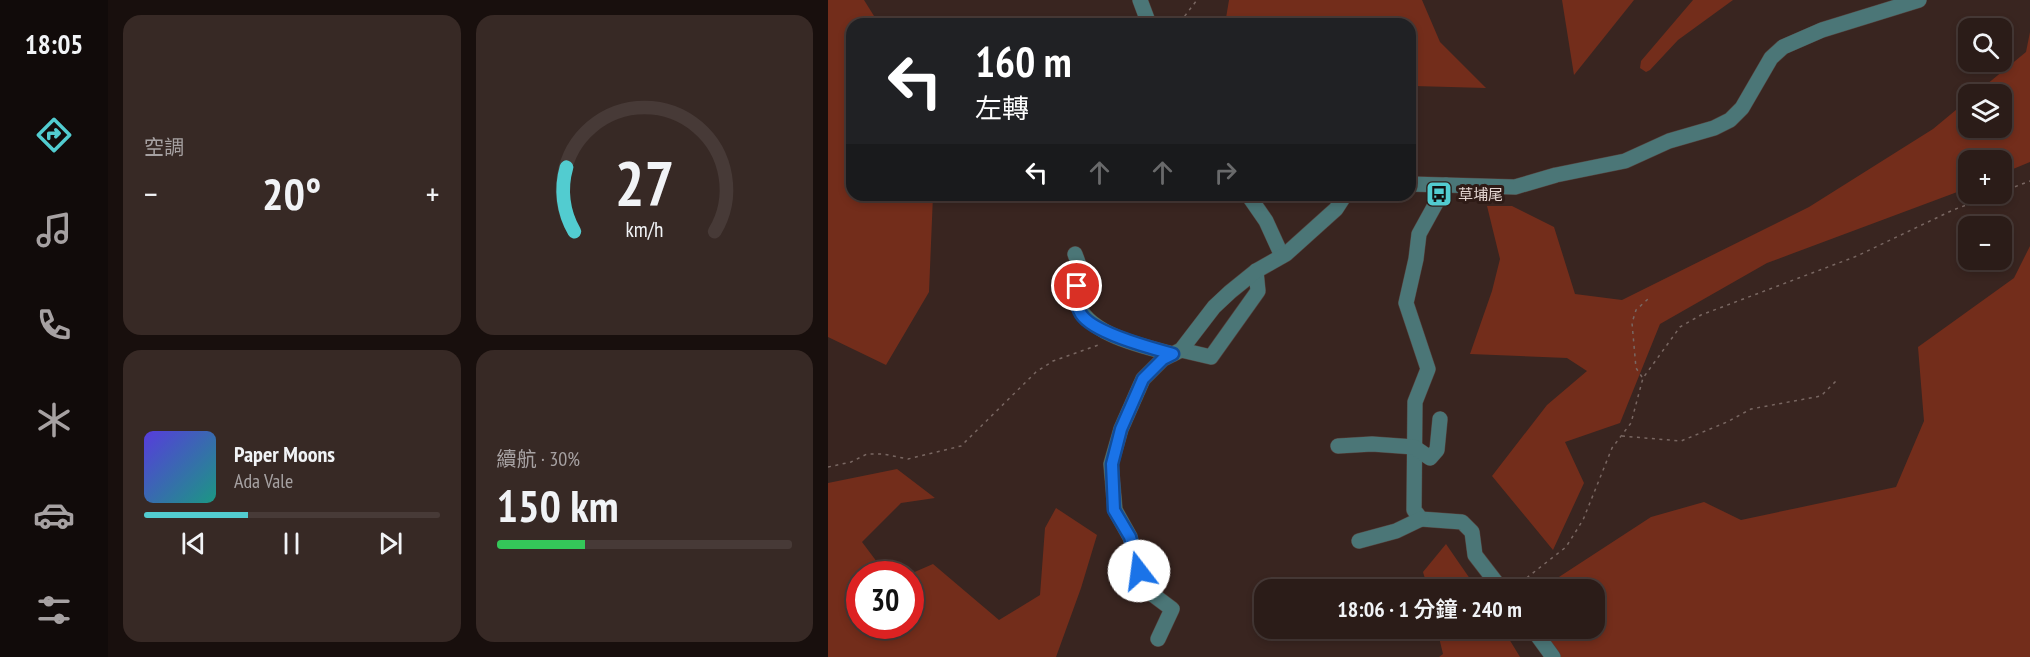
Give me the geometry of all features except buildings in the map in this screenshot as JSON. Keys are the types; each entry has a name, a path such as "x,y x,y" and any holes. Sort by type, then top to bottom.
{"street":[{"path":"1140,0 1147,18"},
{"path":"1416,184 1515,187 1556,175 1625,161 1669,141 1714,128 1730,120 1742,108 1771,58 1783,47 1822,30 1918,0"},
{"path":"1421,519 1414,510 1415,402 1428,369 1406,303 1419,234 1446,185"},
{"path":"1252,201 1266,221 1282,256"},
{"path":"1158,639 1172,609 1144,588 1130,537 1114,510 1112,464 1121,429 1143,379 1163,359 1177,352 1214,307 1256,271 1282,256 1336,209 1341,201"},
{"path":"1075,254 1080,270 1075,297 1081,315 1100,329 1119,338 1177,352 1211,357 1258,291 1256,271"},
{"path":"1338,446 1372,444 1414,447 1430,458 1437,450 1440,419"},
{"path":"1359,541 1396,531 1421,519 1462,522 1472,532 1474,555 1493,579"},
{"path":"1540,639 1554,657"}],"path":[{"path":"1182,18 1197,0"},
{"path":"2012,188 2030,181"},
{"path":"1526,579 1566,547 1583,520 1612,447 1631,423 1643,378 1680,327 1701,315 1857,256 1969,204"},
{"path":"1643,378 1636,368 1632,323 1636,309 1648,299"},
{"path":"828,467 851,462 867,454 883,454 908,459 960,446 1036,372 1077,352 1119,338"},
{"path":"1621,436 1681,441 1727,422 1750,409 1821,396 1838,379"}],"shaded area":[{"path":"828,0 864,0 875,18 846,18 846,201 933,201 929,292 886,365 828,337"},
{"path":"1229,0 1422,0 1440,42 1486,88 1416,86 1416,18 1226,18"},
{"path":"1562,0 1634,0 1574,75"},
{"path":"1693,0 1733,0 1678,40 1650,70 1646,72 1640,68 1641,61"},
{"path":"2030,32 2030,162 2012,169 2012,150 1958,150 1958,192 1767,263 1660,324 1620,423 1565,442 1584,483 1553,550 1492,476 1547,405 1587,371 1567,358 1470,354 1492,291 1500,259 1487,206 1512,206 1554,227 1575,294 1622,300 1809,207 1933,129 1958,108 1958,138 2012,138 2012,84 1987,84 2002,72 2012,72 2012,64 2026,52"},
{"path":"2030,246 2030,657 1561,657 1548,639 1605,639 1605,579 1556,579 1651,517 1704,502 1741,520 1896,487 1924,421 1918,347 2014,278"},
{"path":"897,469 935,498 901,503 862,542 876,561 846,561 846,639 924,639 924,568 933,564 999,620 1040,595 1045,528 1056,508 1097,535 1056,657 828,657 828,483"},
{"path":"1446,544 1470,579 1425,579 1423,572"},
{"path":"1439,639 1509,639 1520,657 1439,657 1443,654"}],"place":[{"name":"草埔尾","path":"1439,194"}],"route":[{"path":"1077,286 1075,297 1081,315 1100,329 1119,338 1173,354 1163,359 1143,379 1121,429 1112,464 1114,510 1130,537 1139,571"}]}
